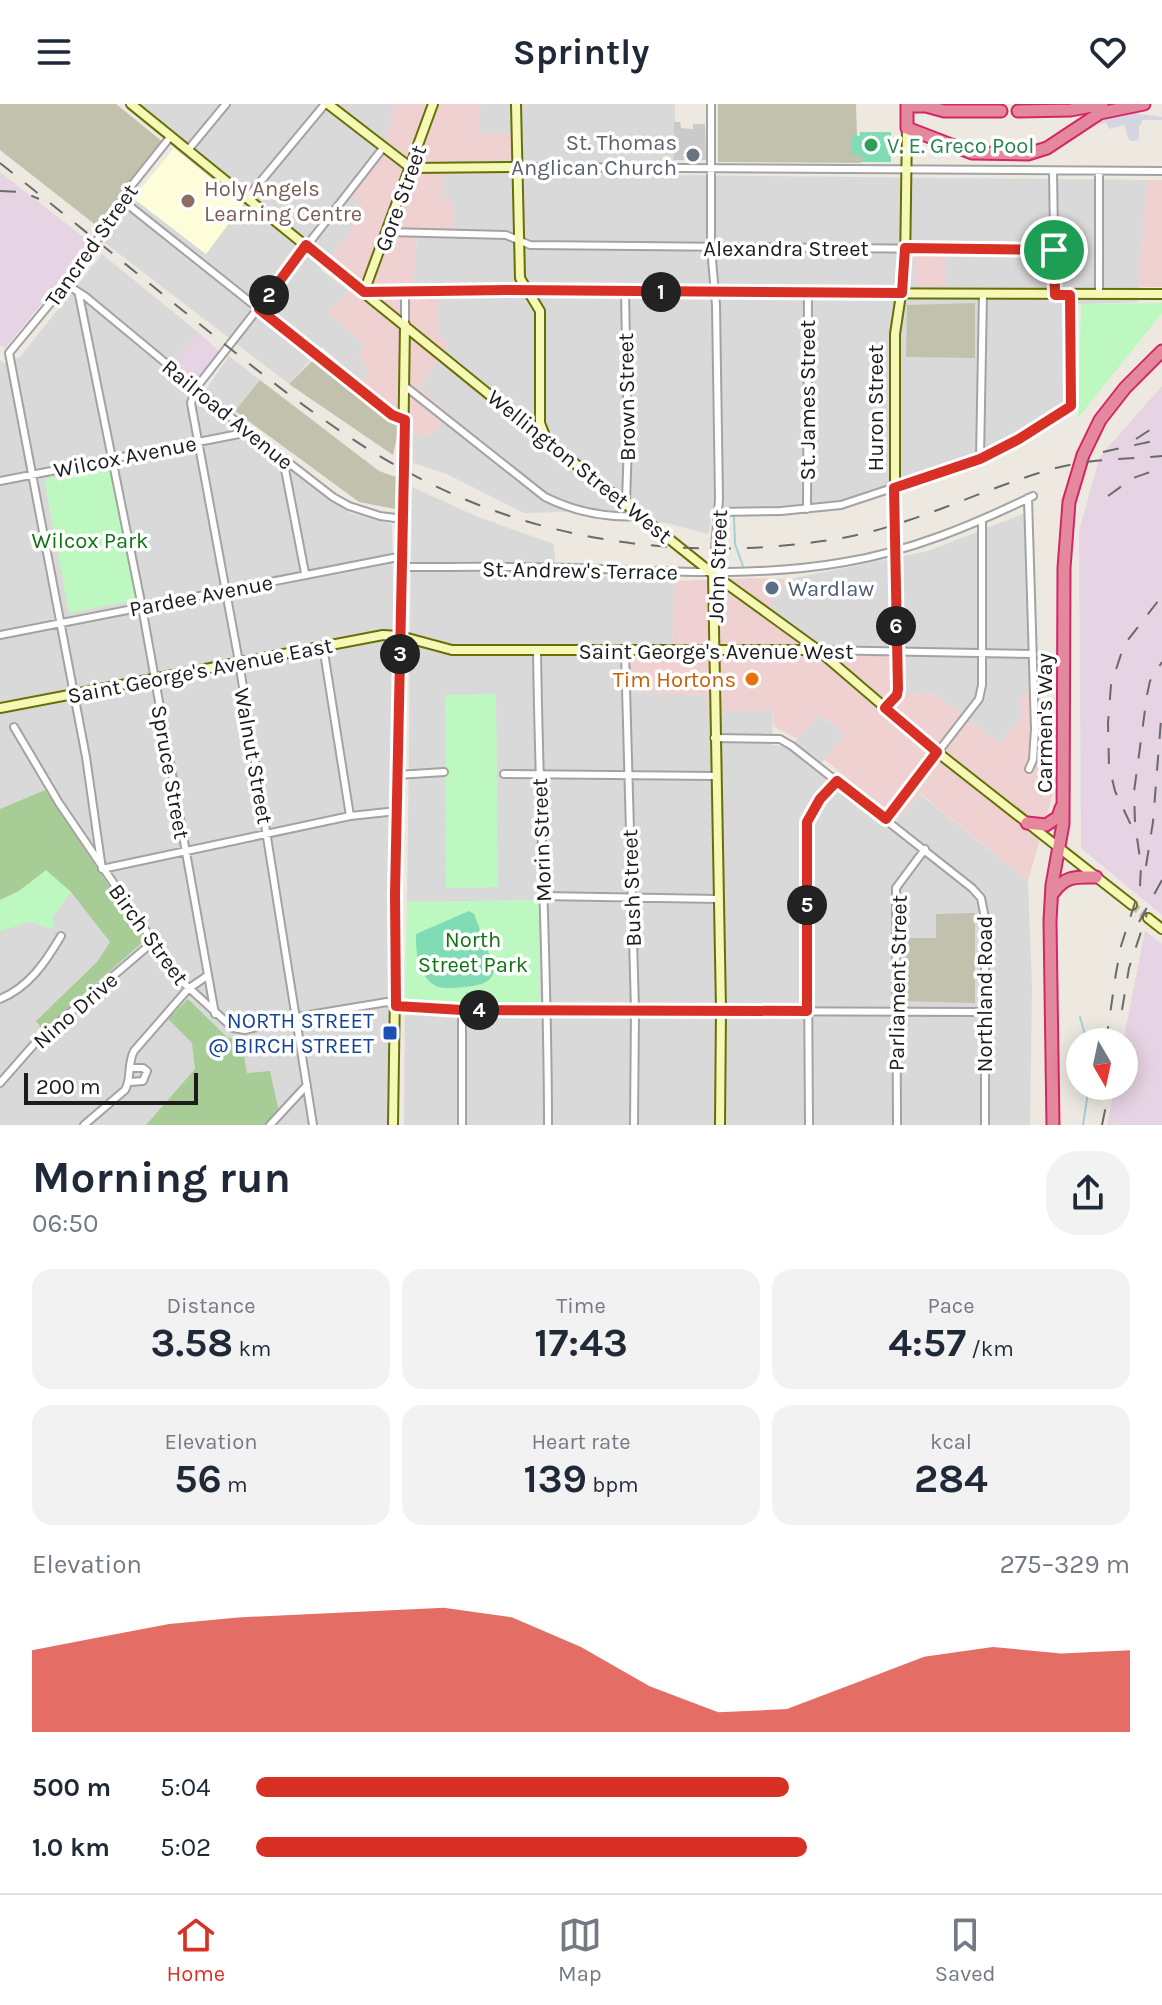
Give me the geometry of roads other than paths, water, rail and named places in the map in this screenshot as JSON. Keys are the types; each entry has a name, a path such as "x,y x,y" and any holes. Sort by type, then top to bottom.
{"highway":[{"path":"1018,111 1071,110 1102,104"},
{"path":"907,128 972,153 1032,153 1047,148 1100,113 1144,104"},
{"path":"907,105 944,111 1001,111"},
{"name":"Huron Street","path":"907,105 907,128"},
{"name":"Carmen's Way","path":"1053,1125 1052,897 1061,848 1064,800 1064,568 1069,502 1083,455 1100,420 1125,388 1162,351"},
{"path":"1027,823 1046,825 1054,821 1064,800"},
{"path":"1052,897 1062,882 1072,876 1096,877"}],"main road":[{"name":"Wellington Street West","path":"131,104 523,422 713,574 818,650 937,752 1132,905"},
{"path":"326,104 411,168 518,167"},
{"name":"Gore Street","path":"364,292 433,104"},
{"path":"507,290 516,285 520,278 516,104"},
{"name":"Huron Street","path":"885,708 897,695 895,334 905,248 907,128"},
{"path":"502,166 514,177 519,196"},
{"path":"520,278 540,311"},
{"path":"548,441 540,416 540,311 546,297 558,291"},
{"path":"364,292 1162,294"},
{"path":"393,1125 405,325"},
{"path":"523,422 534,421 540,416"},
{"path":"696,559 696,573"},
{"name":"John Street","path":"713,574 721,1010 720,1125"},
{"name":"Saint George's Avenue East","path":"0,708 74,696 363,637 400,636"},
{"name":"Saint George's Avenue West","path":"400,636 452,650 818,650"},
{"path":"1148,918 1162,929"}],"street":[{"path":"188,150 226,104"},
{"path":"247,198 326,104"},
{"name":"John Street","path":"711,104 711,248 718,512 713,574"},
{"name":"Tancred Street","path":"9,353 66,284 122,200 171,136"},
{"path":"196,388 383,148"},
{"path":"518,167 1162,171"},
{"path":"1099,171 1099,295"},
{"path":"1053,172 1055,295"},
{"path":"122,200 392,415 405,420"},
{"name":"Alexandra Street","path":"388,232 506,235 530,245 1054,250"},
{"name":"Railroad Avenue","path":"66,284 333,497 380,516 404,519"},
{"path":"405,291 405,325"},
{"name":"Brown Street","path":"625,292 626,502"},
{"name":"St. James Street","path":"807,509 808,292"},
{"path":"980,459 983,294"},
{"name":"Spruce Street","path":"79,295 142,607 215,1015"},
{"path":"718,512 841,505 980,459 1019,439 1071,406 1070,295"},
{"path":"0,352 9,353 61,621 102,869 350,816 397,811"},
{"path":"406,387 545,497 570,509 619,518 644,516"},
{"name":"Walnut Street","path":"196,388 191,403 197,441 239,662 313,1125"},
{"name":"Wilcox Avenue","path":"0,481 249,432"},
{"path":"283,459 305,573"},
{"name":"St. Andrew's Terrace","path":"403,567 568,568 713,574 775,572 847,562 919,544 982,521 1030,497 1033,654"},
{"path":"886,819 979,699 982,521"},
{"name":"Pardee Avenue","path":"0,635 403,556"},
{"path":"323,646 350,816"},
{"name":"Morin Street","path":"537,650 542,896 548,1010 548,1125"},
{"name":"Saint George's Avenue West","path":"818,650 1033,654"},
{"name":"Bush Street","path":"625,652 635,1010 634,1125"},
{"path":"1029,769 1035,746 1033,654"},
{"name":"Birch Street","path":"14,727 102,869 188,989 233,1028 245,1030 297,1017 387,1002 396,1006 462,1010 984,1012"},
{"name":"Northland Road","path":"714,738 780,739 925,849 981,898 984,905 985,1125"},
{"path":"397,775 444,772"},
{"path":"504,774 716,776"},
{"path":"809,1125 807,822 820,799 837,781"},
{"name":"Parliament Street","path":"897,1125 896,888 925,849"},
{"path":"542,896 718,899"},
{"path":"0,999 18,991 45,964 61,936"},
{"name":"Nino Drive","path":"0,1083 37,1041 154,941"},
{"path":"84,1125 125,1090 130,1082 134,1051 188,989 207,976"},
{"path":"462,1010 462,1125"},
{"path":"130,1068 147,1071 143,1081 130,1082"},
{"path":"270,1125 307,1085"}],"waterway":[{"path":"734,516 735,544 743,566"},
{"path":"1080,1017 1083,1028"},
{"path":"1083,1125 1087,1100"}],"tunnel":[{"path":"1132,905 1148,918"}],"railway":[{"path":"0,163 256,369 341,431 431,484 528,522 630,543 682,548 785,545 837,539 892,526 1065,466 1162,456"},
{"path":"0,191 23,192 39,199"},
{"path":"1136,439 1162,422"},
{"path":"1103,452 1162,439"},
{"path":"1108,496 1133,478 1162,468"},
{"path":"1108,1028 1121,946 1140,887 1141,865 1137,838 1115,791 1109,766 1111,685 1124,645 1162,596"},
{"path":"1135,822 1134,792 1147,695 1150,681 1162,662"},
{"path":"1146,866 1153,822 1162,707"},
{"path":"1139,922 1162,880"},
{"path":"1122,1010 1129,968 1147,914"},
{"path":"1102,1125 1107,1100"}],"place":[{"name":"V. E. Greco Pool","path":"871,145"},
{"name":"St. Thomas Anglican Church","path":"693,155"},
{"name":"Holy Angels Learning Centre","path":"188,201"},
{"name":"Wardlaw","path":"772,588"},
{"name":"Tim Hortons","path":"752,679"},
{"name":"NORTH STREET @ BIRCH STREET","path":"390,1033"}],"park label":[{"name":"Wilcox Park","path":"90,540"},
{"name":"North Street Park","path":"473,952"}]}
